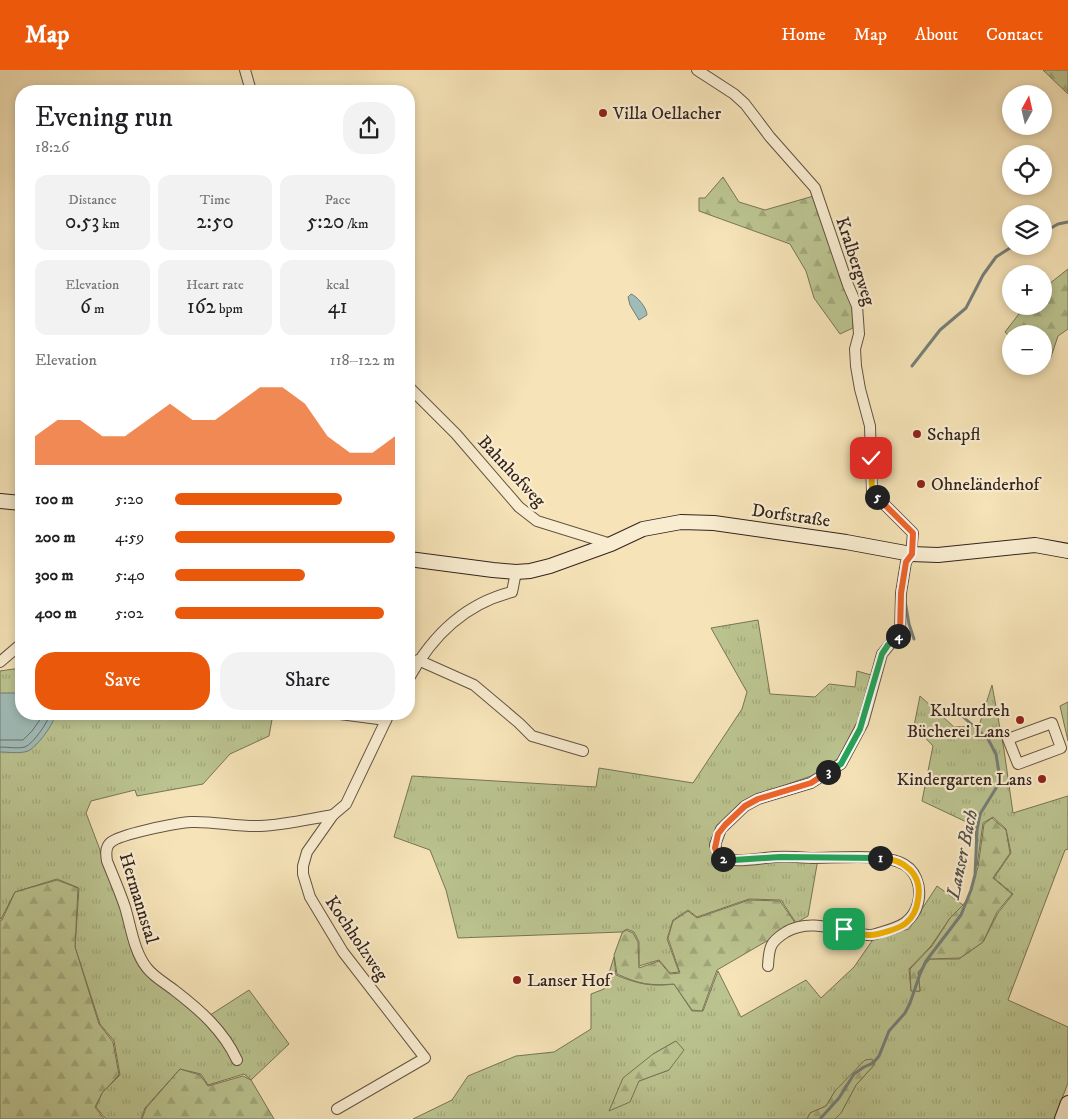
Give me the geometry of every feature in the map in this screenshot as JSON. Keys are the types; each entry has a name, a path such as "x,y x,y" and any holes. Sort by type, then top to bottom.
{"main road":[{"path":"0,501 15,502"},
{"name":"Dorfstraße","path":"415,559 516,572 550,566 611,544 643,529 660,524 681,522 714,522 912,554 938,555 1035,545 1068,550"},
{"path":"1062,1119 1068,1103"}],"street":[{"path":"245,70 249,85"},
{"name":"Kralbergweg","path":"697,70 734,94 745,104 770,137 815,188 857,306 859,334 855,349 856,366 870,426 872,492 913,533 912,554"},
{"name":"Bahnhofweg","path":"415,393 456,434 516,504 528,515 538,521 611,544"},
{"path":"768,966 769,950 775,939 790,930 806,924 844,929 869,936 905,924 913,915 918,904 918,882 912,871 900,862 888,859 853,857 780,857 727,860 718,855 715,845 721,829 745,806 758,799 811,783 841,764 863,723 882,654 900,632 902,585 906,562 912,554"},
{"path":"415,666 418,660 459,616 494,596 512,592 516,572"},
{"path":"0,662 15,649"},
{"path":"418,660 474,686 532,736 583,751"},
{"name":"Kochholzweg","path":"337,1109 425,1058 343,952 328,929 307,889 302,874 304,859 312,842 325,828 333,815 346,804 387,720"},
{"path":"1052,723 1061,748 1018,764 1008,739 1052,723"},
{"name":"Hermannstal","path":"237,1060 212,1022 152,973 143,961 135,944 124,905 106,861 107,847 118,838 190,822 260,826 333,815"}],"green space":[{"path":"1043,70 1068,70 1068,94"},
{"path":"723,177 739,202 765,210 817,195 852,301 853,328 840,334 814,298 806,271 790,244 699,211 699,198 705,198"},
{"path":"1068,269 1068,329 1058,336 1052,354 1052,325 1010,325 1018,315 1052,315 1052,282"},
{"path":"758,620 770,694 815,697 829,684 855,687 857,671 871,675 858,720 839,758 811,776 754,796 726,819 710,842 717,858 733,865 766,861 818,859 808,916 796,923 781,900 749,899 697,917 688,910 673,920 667,939 679,972 670,973 659,960 639,966 639,942 634,932 627,929 622,932 458,938 446,890 430,850 394,837 412,776 596,787 599,768 693,783 742,709 747,692 711,628"},
{"path":"15,669 15,720 272,720 269,736 230,754 203,784 137,796 135,790 91,801 86,813 122,908 137,955 204,1019 249,990 289,1044 251,1080 244,1074 208,1085 201,1074 180,1069 145,1108 141,1119 106,1119 96,1107 102,1093 120,1075 114,1041 100,1024 75,947 79,888 57,879 15,892 0,918 0,671"},
{"path":"992,685 1013,813 1068,796 1068,849 1065,850 1008,1000 1068,1027 1068,1083 1054,1119 835,1119 841,1113 856,1085 875,1064 835,1091 826,1106 810,1113 807,1119 413,1119 452,1100 468,1076 516,1056 554,1052 591,1029 591,994 604,989 614,957 616,975 645,984 674,984 692,1011 703,1011 718,971 741,1017 806,980 821,998 854,967 874,938 909,929 937,886 963,905 950,918 931,946 909,969 911,991 920,991 918,972 930,959 959,959 983,942 998,913 1013,894 994,878 1011,853 1006,829 993,817 983,823 977,866 975,826 922,801 933,746 914,726 920,696 954,727 979,726","holes":["676,1041 669,1070 639,1081 653,1054"]},
{"path":"1068,702 1068,741 1060,706"},
{"path":"992,818 1006,830 1010,853 993,878 1012,894 997,912 983,942 960,958 930,959 918,972 920,991 911,991 910,969 932,946 950,918 968,898 978,867 984,824"},
{"path":"57,880 78,888 75,947 99,1024 113,1042 119,1075 102,1093 95,1107 104,1119 0,1119 0,920 2,920 15,892"},
{"path":"749,900 780,901 796,924 717,970 702,1011 692,1010 674,984 645,984 617,974 614,955 622,933 626,930 633,933 638,942 639,968 659,961 670,974 680,973 668,938 673,921 688,911 697,918"},
{"path":"676,1041 684,1050 669,1070 639,1081 630,1102 609,1111 623,1078 653,1054"},
{"path":"872,1059 875,1064 856,1085 841,1113 835,1119 807,1119 810,1113 826,1106 835,1091 865,1060"},
{"path":"180,1069 200,1075 208,1086 243,1076 251,1080 274,1119 142,1119 146,1108"}],"water":[{"path":"631,294 636,297 647,312 647,315 639,320 630,305 628,297"},
{"path":"0,693 15,693 15,720 53,720 45,734 32,749 18,753 0,752"}],"waterway":[{"name":"Lanser Bach","path":"1052,227 1068,222"},
{"name":"Lanser Bach","path":"912,366 940,330 966,308 983,275 996,257 1002,253"},
{"name":"Lanser Bach","path":"905,601 914,639"},
{"name":"Lanser Bach","path":"820,1119 839,1098 854,1074 873,1063 879,1056 889,1031 905,1013 910,1003 926,961 961,915 971,890 975,875 977,830 980,814 998,785 999,773 996,754 988,739 960,714"}],"place":[{"name":"Villa Oellacher","path":"603,113"},
{"name":"Schapfl","path":"917,434"},
{"name":"Ohneländerhof","path":"921,484"},
{"name":"Kulturdreh Bücherei Lans","path":"1020,720"},
{"name":"Kindergarten Lans","path":"1042,779"},
{"name":"Lanser Hof","path":"517,980"}],"route":[{"path":"844,929 869,936 905,924 913,915 918,904 918,882 912,871 900,862 888,859 780,857 727,860 718,855 715,845 721,829 745,806 758,799 811,783 841,764 863,723 876,670 882,654 900,632 901,593 906,562 912,554 913,533 872,492 871,458"}]}
